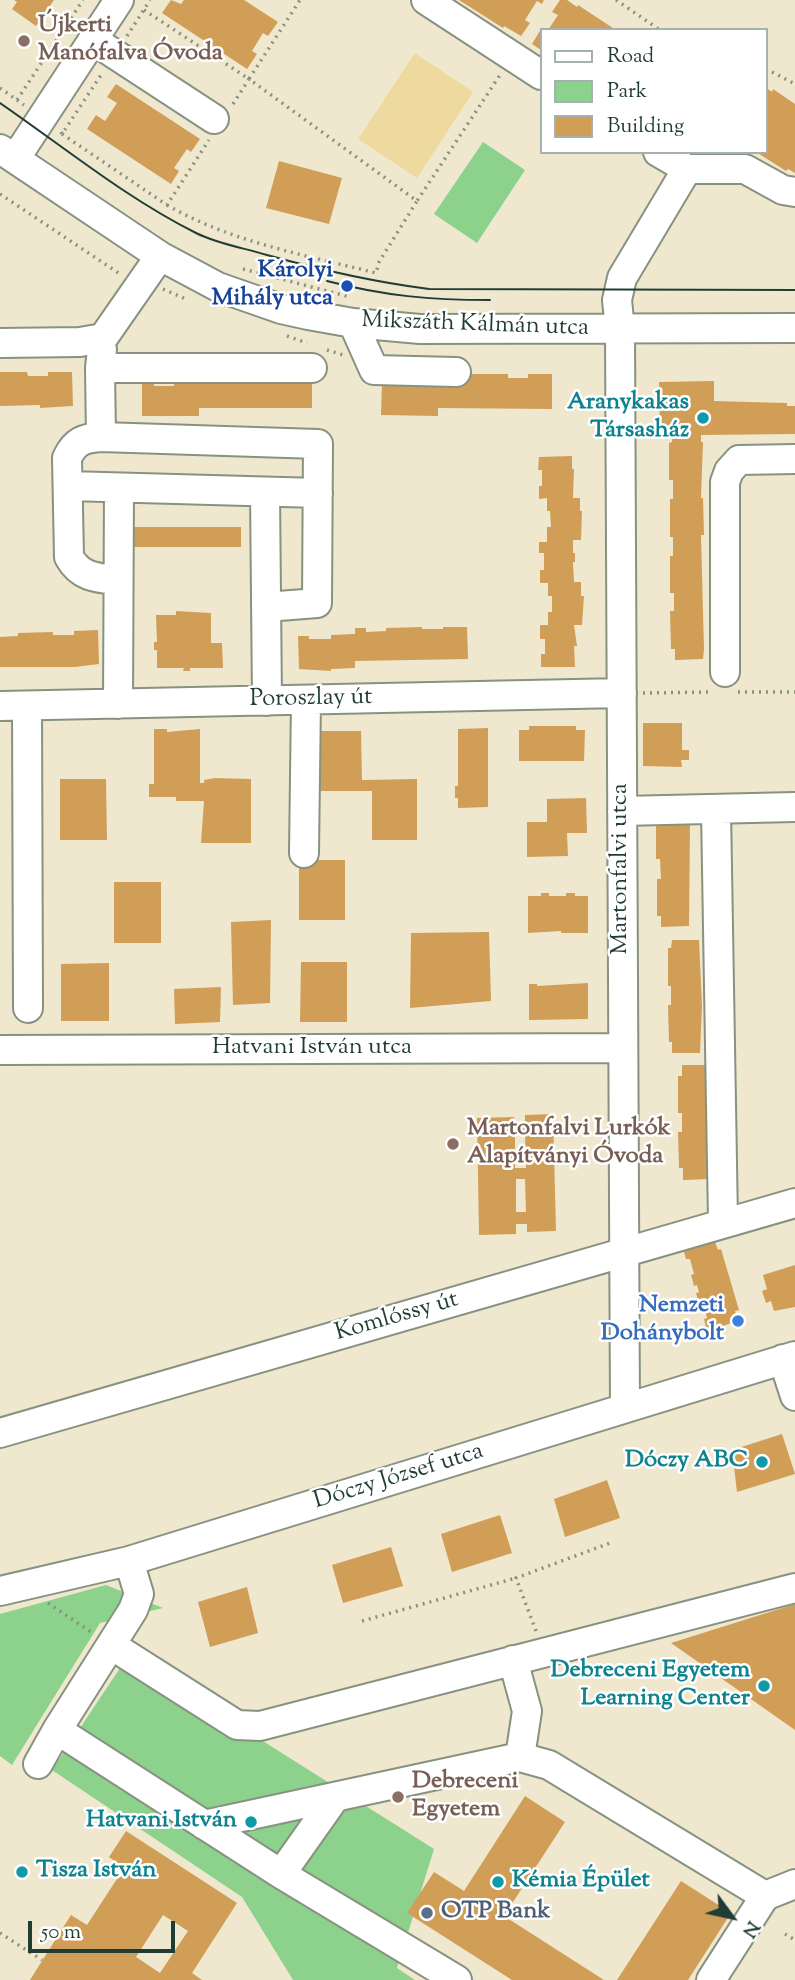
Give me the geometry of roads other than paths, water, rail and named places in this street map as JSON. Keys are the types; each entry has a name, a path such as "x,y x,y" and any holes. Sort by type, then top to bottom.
{"street":[{"path":"426,0 540,74"},
{"path":"8,154 93,40 131,5"},
{"path":"93,40 217,123"},
{"name":"Mikszáth Kálmán utca","path":"8,154 160,257 218,287 281,309 353,310 420,329 795,328"},
{"path":"661,154 687,169 745,169 783,190 795,192"},
{"name":"Martonfalvi utca","path":"625,1408 620,330 617,300 622,278 687,169"},
{"path":"101,437 100,368 103,338 160,257"},
{"path":"353,310 374,370 456,372"},
{"path":"0,342 80,342 103,338"},
{"path":"100,368 312,368"},
{"path":"117,580 81,573 69,557 67,457 72,447 86,438 101,437 318,444 317,603 266,607"},
{"path":"723,686 725,482 729,471 739,460 795,459"},
{"path":"68,486 318,493"},
{"path":"118,704 119,488"},
{"path":"265,492 267,701"},
{"name":"Poroszlay út","path":"13,706 622,693"},
{"path":"304,853 306,700"},
{"path":"13,706 28,1008"},
{"path":"622,811 795,807"},
{"path":"716,809 723,1222"},
{"name":"Hatvani István utca","path":"0,1050 623,1048"},
{"name":"Komlóssy út","path":"0,1433 795,1203"},
{"path":"789,1357 795,1395"},
{"name":"Dóczy József utca","path":"0,1591 130,1561 789,1357"},
{"path":"38,1764 133,1610 139,1594 130,1561"},
{"path":"111,1645 237,1725 260,1726 795,1588"},
{"path":"513,1660 527,1711 520,1757"},
{"path":"57,1730 281,1874 457,1980"},
{"path":"204,1825 520,1757 549,1765 765,1896"},
{"path":"281,1874 334,1799"},
{"path":"711,1980 765,1896 795,1884"}],"tram line":[{"path":"0,103 120,188 196,233 222,243 327,271 429,289 795,290"},
{"path":"327,281 408,296 490,300"}],"place":[{"name":"Újkerti Manófalva Óvoda","path":"24,41"},
{"name":"Károlyi Mihály utca","path":"347,286"},
{"name":"Aranykakas Társasház","path":"703,418"},
{"name":"Martonfalvi Lurkók Alapítványi Óvoda","path":"453,1144"},
{"name":"Nemzeti Dohánybolt","path":"738,1321"},
{"name":"Dóczy ABC","path":"762,1462"},
{"name":"Debreceni Egyetem Learning Center","path":"764,1686"},
{"name":"Debreceni Egyetem","path":"398,1797"},
{"name":"Hatvani István","path":"251,1822"},
{"name":"Tisza István","path":"22,1872"},
{"name":"Kémia Épület","path":"498,1882"},
{"name":"OTP Bank","path":"427,1913"}]}
